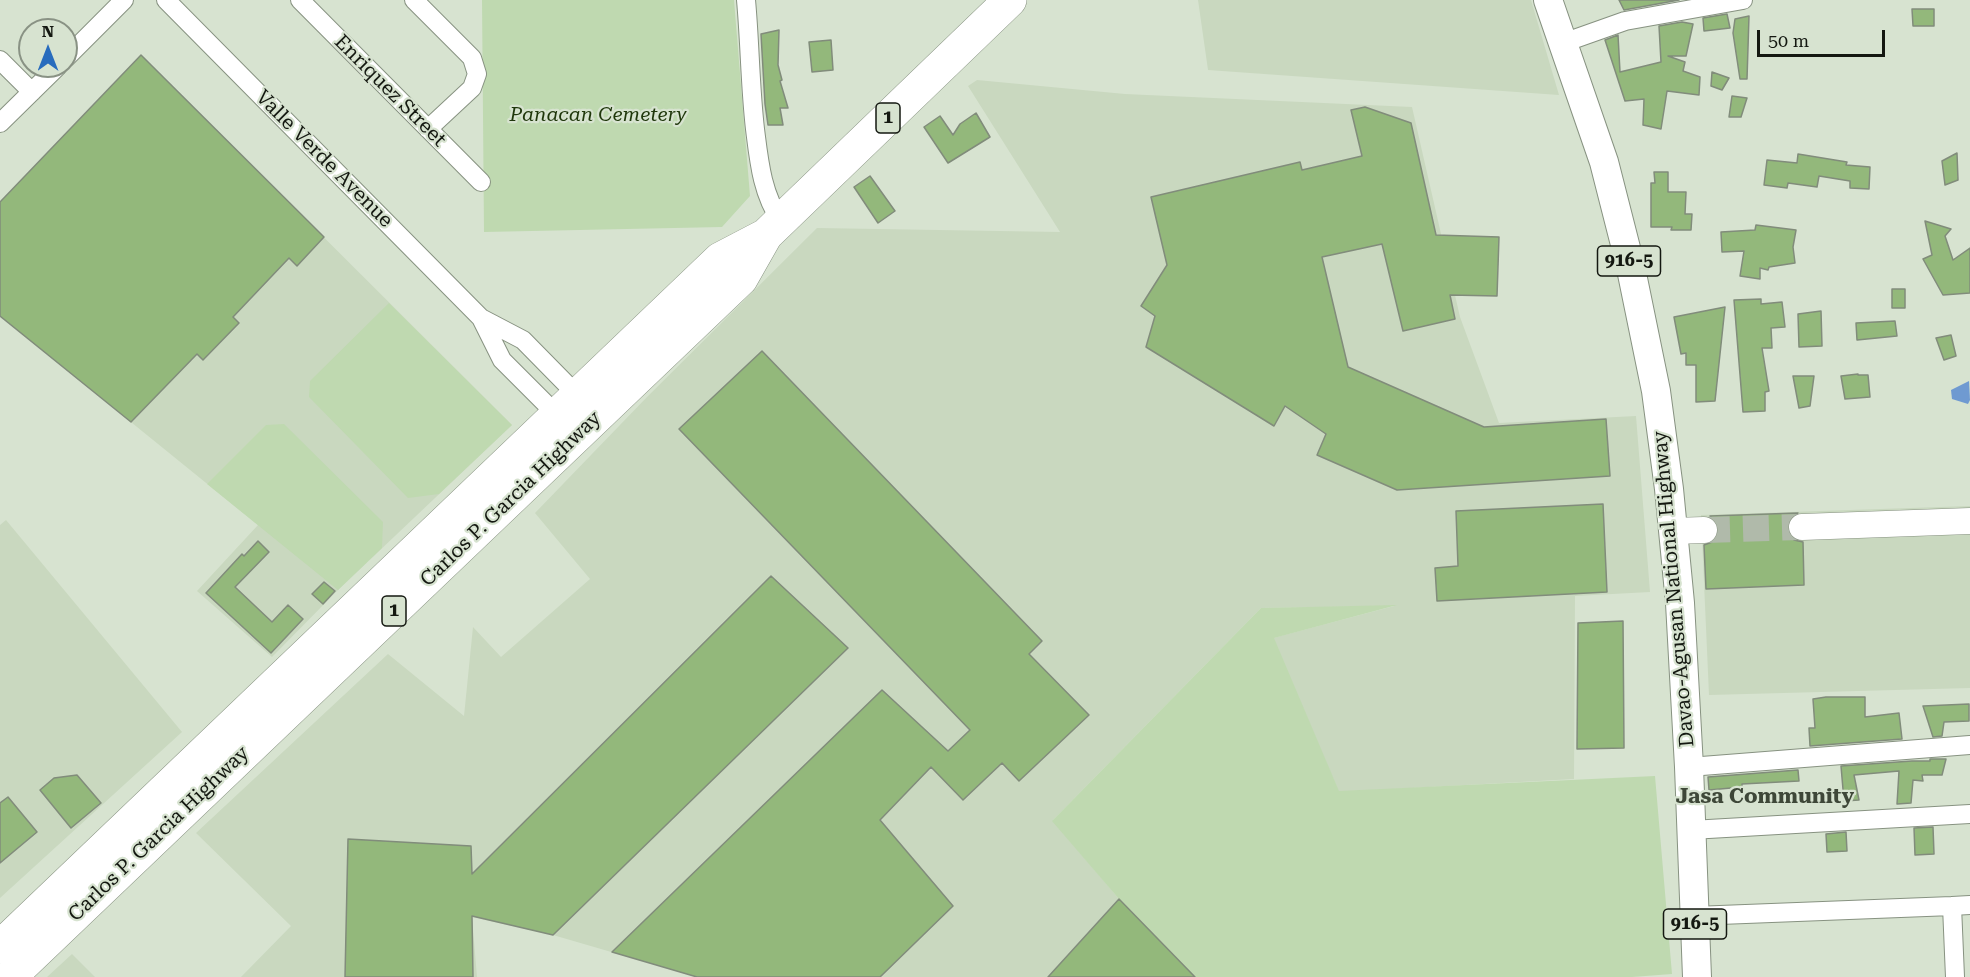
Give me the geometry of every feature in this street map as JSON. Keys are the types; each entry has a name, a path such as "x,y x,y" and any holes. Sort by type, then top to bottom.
{"highway":[{"name":"Carlos P. Garcia Highway","path":"10,977 71,899 577,416 741,279 773,228 1010,0"},
{"name":"Carlos P. Garcia Highway","path":"0,947 71,899"}],"main road":[{"name":"Davao-Agusan National Highway","path":"1548,0 1604,162 1630,264 1656,391 1673,531 1689,767 1697,977"},
{"path":"1802,527 1970,521"},
{"path":"1673,531 1704,530"}],"street":[{"path":"78,46 124,0"},
{"name":"Valle Verde Avenue","path":"166,0 482,318 523,340 538,356 577,416"},
{"name":"Enriquez Street","path":"300,0 481,182"},
{"path":"746,0 749,78 761,168 773,228"},
{"path":"1563,43 1625,21 1743,0"},
{"path":"425,4 472,58 477,74 472,88 428,129"},
{"path":"0,60 32,92"},
{"path":"0,123 46,78"},
{"name":"Valle Verde Avenue","path":"482,318 502,360 518,375 577,416"},
{"path":"518,375 538,356"},
{"path":"1689,767 1970,745"},
{"path":"1691,830 1970,814"},
{"path":"1694,916 1970,905"},
{"path":"1952,906 1955,977"}],"shaded area":[{"path":"1198,0 1531,0 1559,95 1208,70"},
{"path":"141,55 512,425 338,590 272,657 197,591 258,525 0,316 0,202"},
{"path":"977,80 1125,94 1412,107 1460,317 1499,423 1636,416 1650,592 1575,596 1574,779 1339,792 1273,638 1394,606 1261,608 1053,820 1119,899 1195,977 697,977 553,935 472,917 477,977 241,977 291,926 196,833 388,654 464,716 473,627 501,657 590,579 535,513 647,397 817,228 1060,232 968,86"},
{"path":"1970,506 1970,688 1709,695 1701,515"},
{"path":"6,520 182,732 0,898 0,525"},
{"path":"72,954 95,977 47,977"}],"green space":[{"name":"Panacan Cemetery","path":"482,0 734,0 750,196 722,227 484,232"},
{"path":"389,303 512,425 439,494 408,498 309,397 310,381"},
{"path":"284,424 383,522 382,548 338,590 207,484 266,425"},
{"path":"1397,605 1274,638 1339,791 1655,776 1672,974 1632,977 1195,977 1119,899 1052,821 1261,608"}],"water":[{"path":"1969,381 1970,400 1968,404 1952,399 1951,390"}],"building":[{"path":"1619,0 1679,0 1624,10"},
{"path":"1912,9 1934,9 1934,26 1913,26"},
{"path":"1727,14 1730,28 1704,31 1703,18"},
{"path":"1749,16 1747,79 1740,79 1733,33 1735,19"},
{"path":"1682,22 1693,24 1686,56 1668,56 1685,62 1683,71 1700,77 1699,95 1667,91 1661,129 1643,125 1644,99 1625,101 1605,40 1618,35 1620,72 1661,62 1659,26"},
{"path":"779,30 778,65 788,108 780,108 783,125 768,125 761,34"},
{"path":"831,40 833,70 812,72 809,42"},
{"path":"141,55 324,237 297,266 289,258 233,317 239,323 203,360 197,354 131,422 0,316 0,202"},
{"path":"1712,72 1729,78 1722,90 1711,86"},
{"path":"1732,96 1747,98 1741,117 1729,117"},
{"path":"1365,107 1411,123 1436,235 1499,237 1497,296 1450,295 1455,319 1403,331 1382,244 1322,257 1348,367 1484,427 1606,419 1610,476 1397,490 1317,455 1326,434 1285,406 1274,426 1146,347 1155,316 1141,306 1167,265 1151,197 1300,162 1302,170 1362,156 1351,110"},
{"path":"976,113 990,137 948,163 924,127 940,116 953,135 960,124"},
{"path":"1957,153 1958,180 1945,185 1942,161"},
{"path":"1798,154 1847,162 1846,165 1870,167 1869,189 1850,188 1850,181 1819,176 1817,187 1788,183 1787,188 1764,185 1767,160 1797,163"},
{"path":"1654,172 1668,172 1668,192 1686,192 1685,214 1692,214 1691,230 1651,227 1651,183 1655,183"},
{"path":"870,176 895,211 878,223 854,187"},
{"path":"1925,221 1951,229 1945,236 1953,260 1970,248 1970,293 1943,295 1923,259 1932,255"},
{"path":"1756,225 1796,230 1793,247 1795,263 1769,267 1768,270 1760,268 1760,279 1740,276 1744,251 1722,252 1721,232 1755,230"},
{"path":"1892,289 1905,289 1905,308 1892,308"},
{"path":"1761,299 1761,304 1782,302 1785,327 1771,328 1772,348 1762,348 1769,391 1765,392 1765,411 1743,412 1734,300"},
{"path":"1725,307 1715,401 1696,402 1696,365 1686,365 1686,353 1681,354 1674,317"},
{"path":"1821,311 1822,346 1799,347 1798,314"},
{"path":"1895,321 1897,336 1857,340 1856,323"},
{"path":"1951,335 1956,356 1944,360 1936,338"},
{"path":"762,351 1042,641 1029,654 1089,715 1019,781 1002,763 963,800 931,767 880,820 953,906 880,977 697,977 612,952 882,690 948,751 970,730 679,429"},
{"path":"1868,375 1870,397 1845,399 1841,376"},
{"path":"1793,376 1814,376 1810,406 1799,408"},
{"path":"1603,504 1607,592 1437,601 1435,568 1458,566 1456,511"},
{"path":"1798,513 1789,519 1787,528 1794,540 1803,542 1804,585 1706,589 1704,545 1717,537 1719,530 1716,522 1710,516"},
{"path":"258,541 269,552 235,587 272,622 288,605 303,619 271,653 206,593 242,554 244,556"},
{"path":"771,576 848,648 553,935 472,916 473,977 345,977 348,839 471,846 472,874"},
{"path":"324,582 335,591 323,604 312,594"},
{"path":"1623,621 1624,748 1577,749 1578,623"},
{"path":"1865,697 1865,717 1899,713 1902,739 1810,746 1809,728 1815,728 1813,699"},
{"path":"1969,704 1969,721 1944,722 1942,736 1933,737 1923,706"},
{"path":"1930,759 1946,759 1942,775 1922,775 1923,781 1913,780 1911,803 1897,804 1899,771 1854,775 1859,800 1844,801 1841,766 1930,761"},
{"path":"1798,770 1799,781 1742,784 1742,787 1709,790 1708,777"},
{"path":"77,775 101,803 71,828 40,790 54,778"},
{"path":"8,797 37,832 0,863 0,803"},
{"path":"1933,827 1934,854 1915,855 1914,828"},
{"path":"1846,832 1847,851 1827,852 1826,834"},
{"path":"1119,899 1195,977 1048,977"}],"tunnel":[{"path":"1704,530 1802,527"}],"district":[{"name":"Jasa Community","path":"1765,797"}]}
